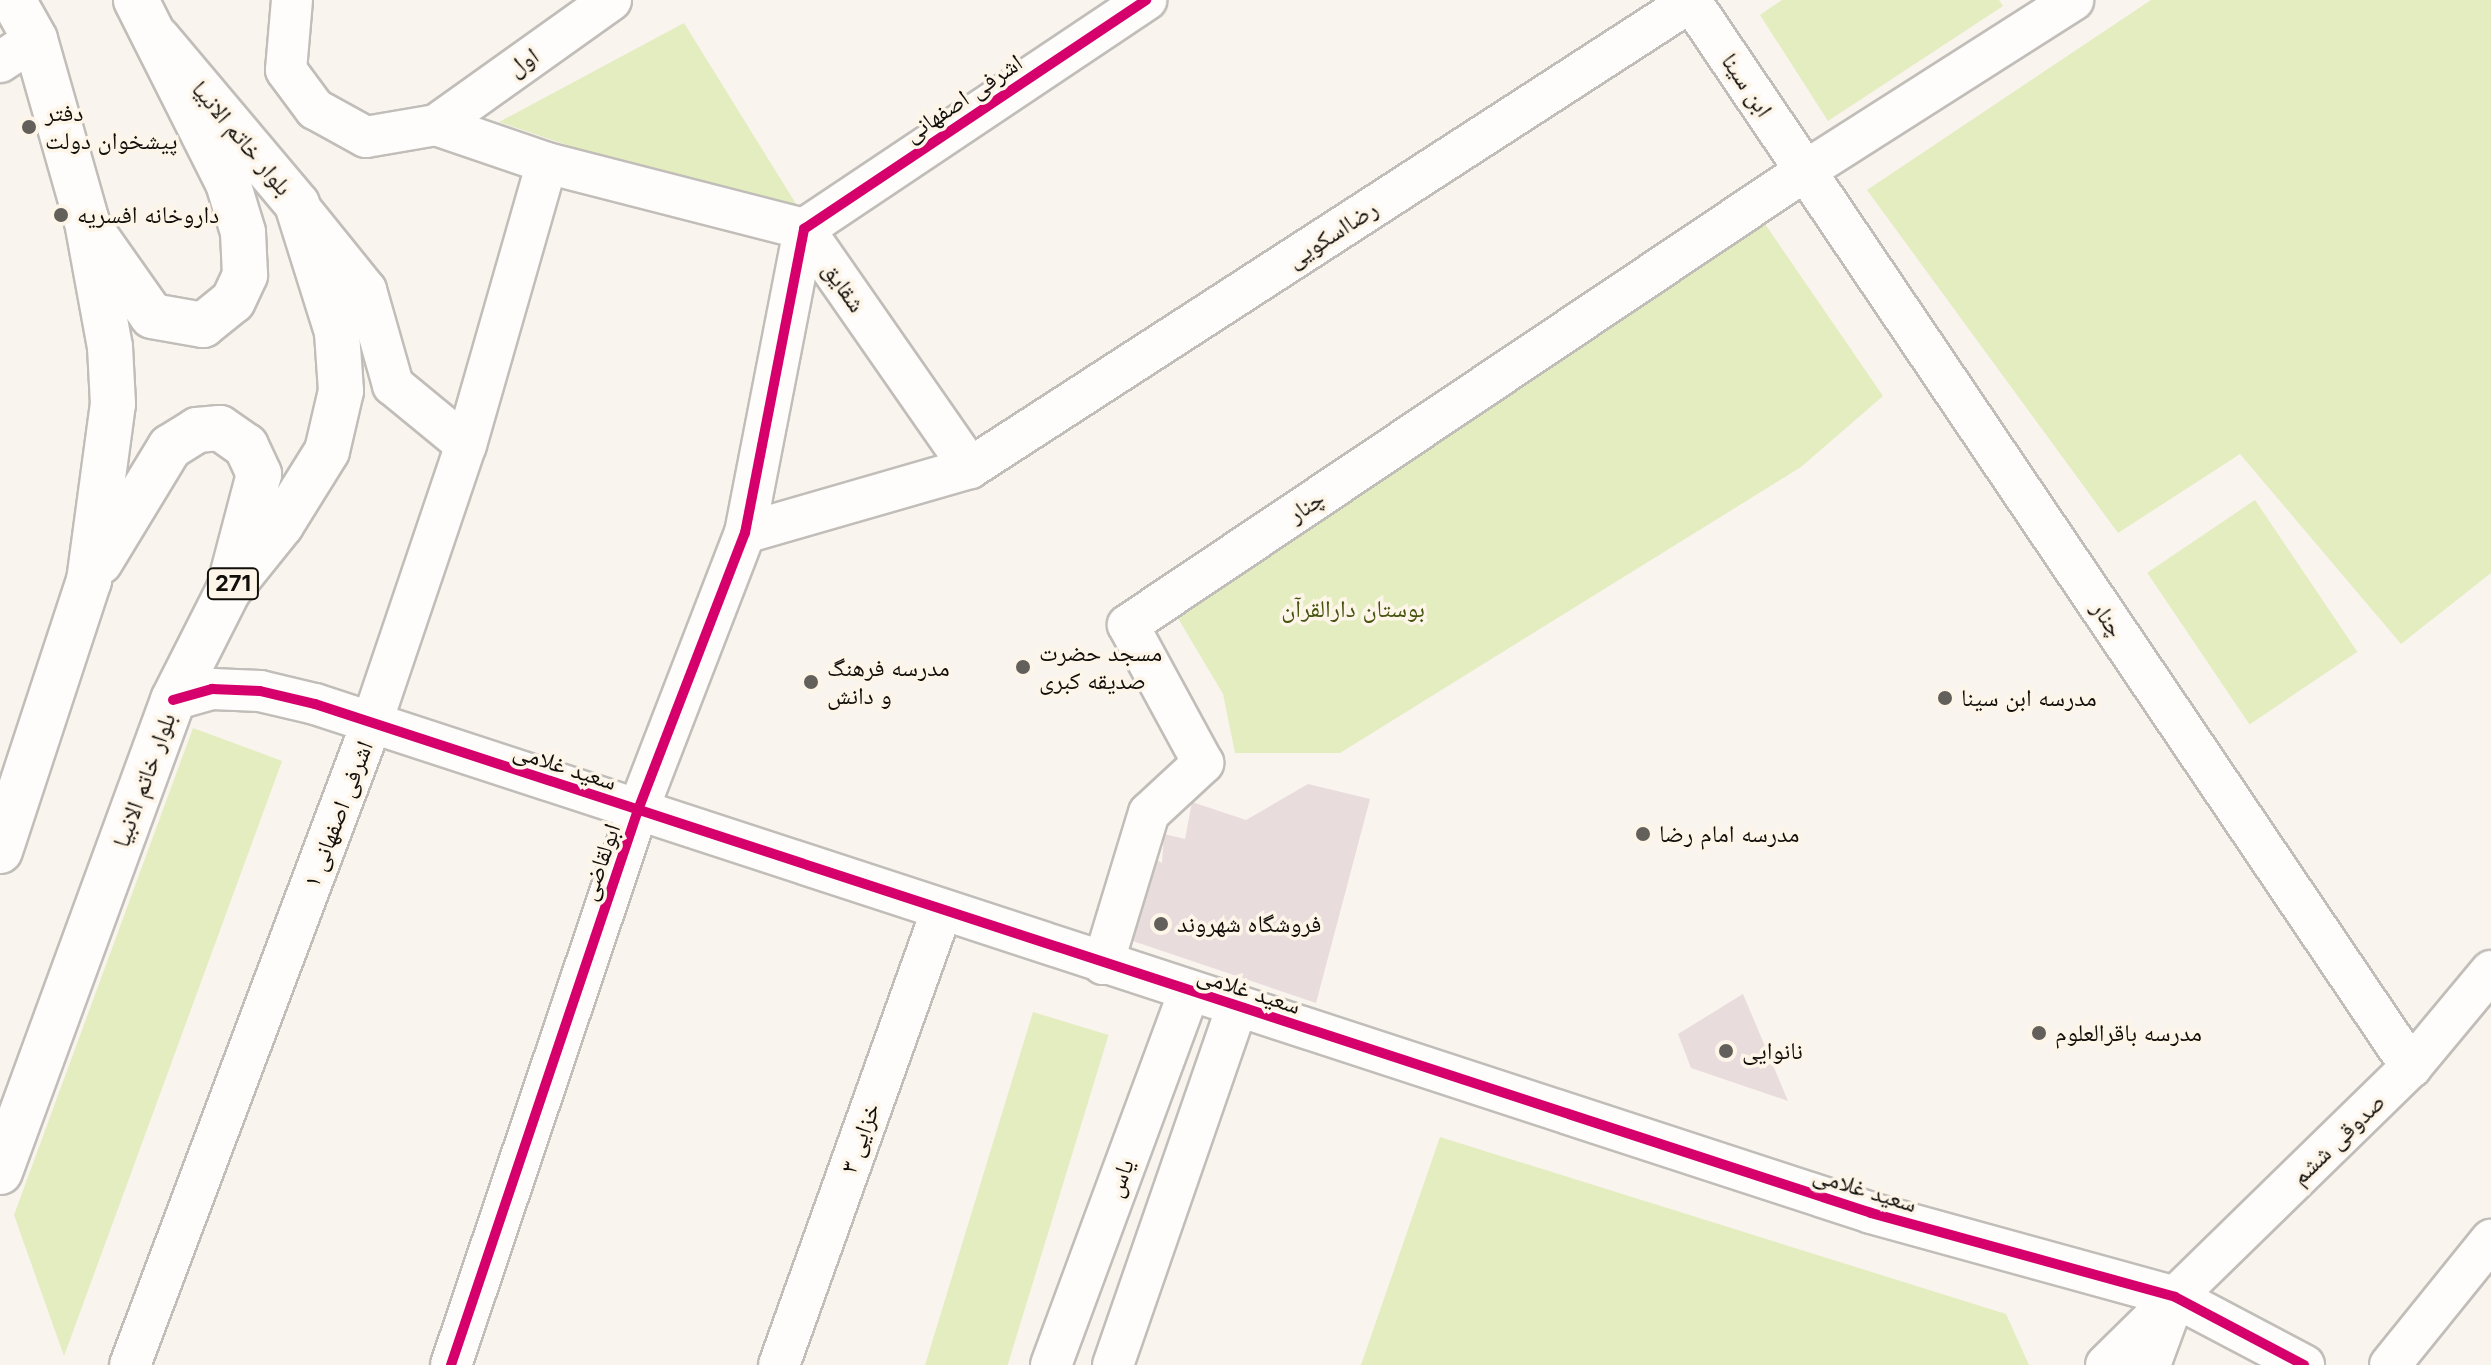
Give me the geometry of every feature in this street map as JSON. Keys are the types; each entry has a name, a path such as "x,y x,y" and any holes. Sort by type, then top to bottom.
{"main road":[{"path":"0,851 89,581 113,404 110,347 87,222 18,50 13,0"},
{"name":"271","path":"136,0 158,39"},
{"path":"87,222 152,316 203,325 233,301 245,275 243,232 228,183 158,39"},
{"name":"بلوار خاتم الانبیا","path":"0,1172 173,700 228,591 281,525 327,451 341,391 337,332 297,204 158,39"},
{"path":"89,581 170,447 197,430 220,428 246,446 259,474 228,591"}],"street":[{"path":"292,0 286,70 315,109 366,137 436,125 547,163 804,229"},
{"name":"اول","path":"436,125 611,0"},
{"name":"اشرفی اصفهانی","path":"804,229 1146,0"},
{"name":"چنار","path":"1103,964 1149,813 1203,763 1128,625 1805,171 2073,0"},
{"name":"ابن سینا","path":"1691,1 1805,171"},
{"name":"رضااسکویی","path":"970,468 1691,1"},
{"name":"اشرفی اصفهانی ۱","path":"130,1365 371,725 466,445 547,163"},
{"name":"چنار","path":"1805,171 2411,1067"},
{"path":"297,204 366,290 393,385 466,445"},
{"name":"شقایق","path":"804,229 970,468"},
{"name":"ابولقاضی","path":"451,1365 638,810 745,533 804,229"},
{"path":"745,533 970,468"},
{"name":"سعید غلامی","path":"173,700 212,689 260,691 315,704 371,725 1871,1213 2175,1297 2304,1365"},
{"name":"خزایی ۳","path":"779,1365 942,911"},
{"name":"صدوقی ششم","path":"2106,1365 2411,1067 2491,971"},
{"name":"یاس","path":"1051,1365 1189,991"},
{"path":"1113,1365 1237,1007"},
{"path":"2390,1365 2491,1240"},
{"path":"2150,1365 2175,1297"}],"green space":[{"path":"1782,0 1999,0 2003,6 1828,121 1760,15"},
{"path":"2151,0 2491,0 2491,573 2401,644 2240,454 2118,533 1867,190"},
{"path":"684,23 811,228 499,122"},
{"name":"بوستان دارالقرآن","path":"1763,221 1883,396 1801,467 1340,753 1235,753 1223,694 1163,593"},
{"path":"2255,500 2357,652 2250,724 2147,573"},
{"path":"193,728 282,761 64,1356 14,1215"},
{"path":"1033,1012 1109,1035 1008,1365 925,1365"},
{"path":"1440,1137 2006,1314 2029,1365 1361,1365"}],"building":[{"path":"1308,784 1370,799 1316,1003 1121,937 1147,855 1162,863 1164,834 1185,839 1192,802 1246,820"},
{"name":"نانوایی","path":"1743,994 1788,1101 1691,1068 1678,1034"}],"cycle path":[{"path":"451,1365 638,810 745,533 804,229 1146,0"},
{"path":"173,700 212,689 260,691 315,704 1871,1213 2175,1297 2304,1365"}],"place":[{"name":"دفتر پیشخوان دولت","path":"29,127"},
{"name":"داروخانه افسریه","path":"61,215"},
{"name":"مسجد حضرت صدیقه کبری","path":"1023,667"},
{"name":"مدرسه فرهنگ و دانش","path":"811,682"},
{"name":"مدرسه ابن سینا","path":"1945,698"},
{"name":"مدرسه امام رضا","path":"1643,834"},
{"name":"فروشگاه شهروند","path":"1161,924"},
{"name":"مدرسه باقرالعلوم","path":"2039,1033"},
{"name":"نانوایی","path":"1726,1051"}]}
